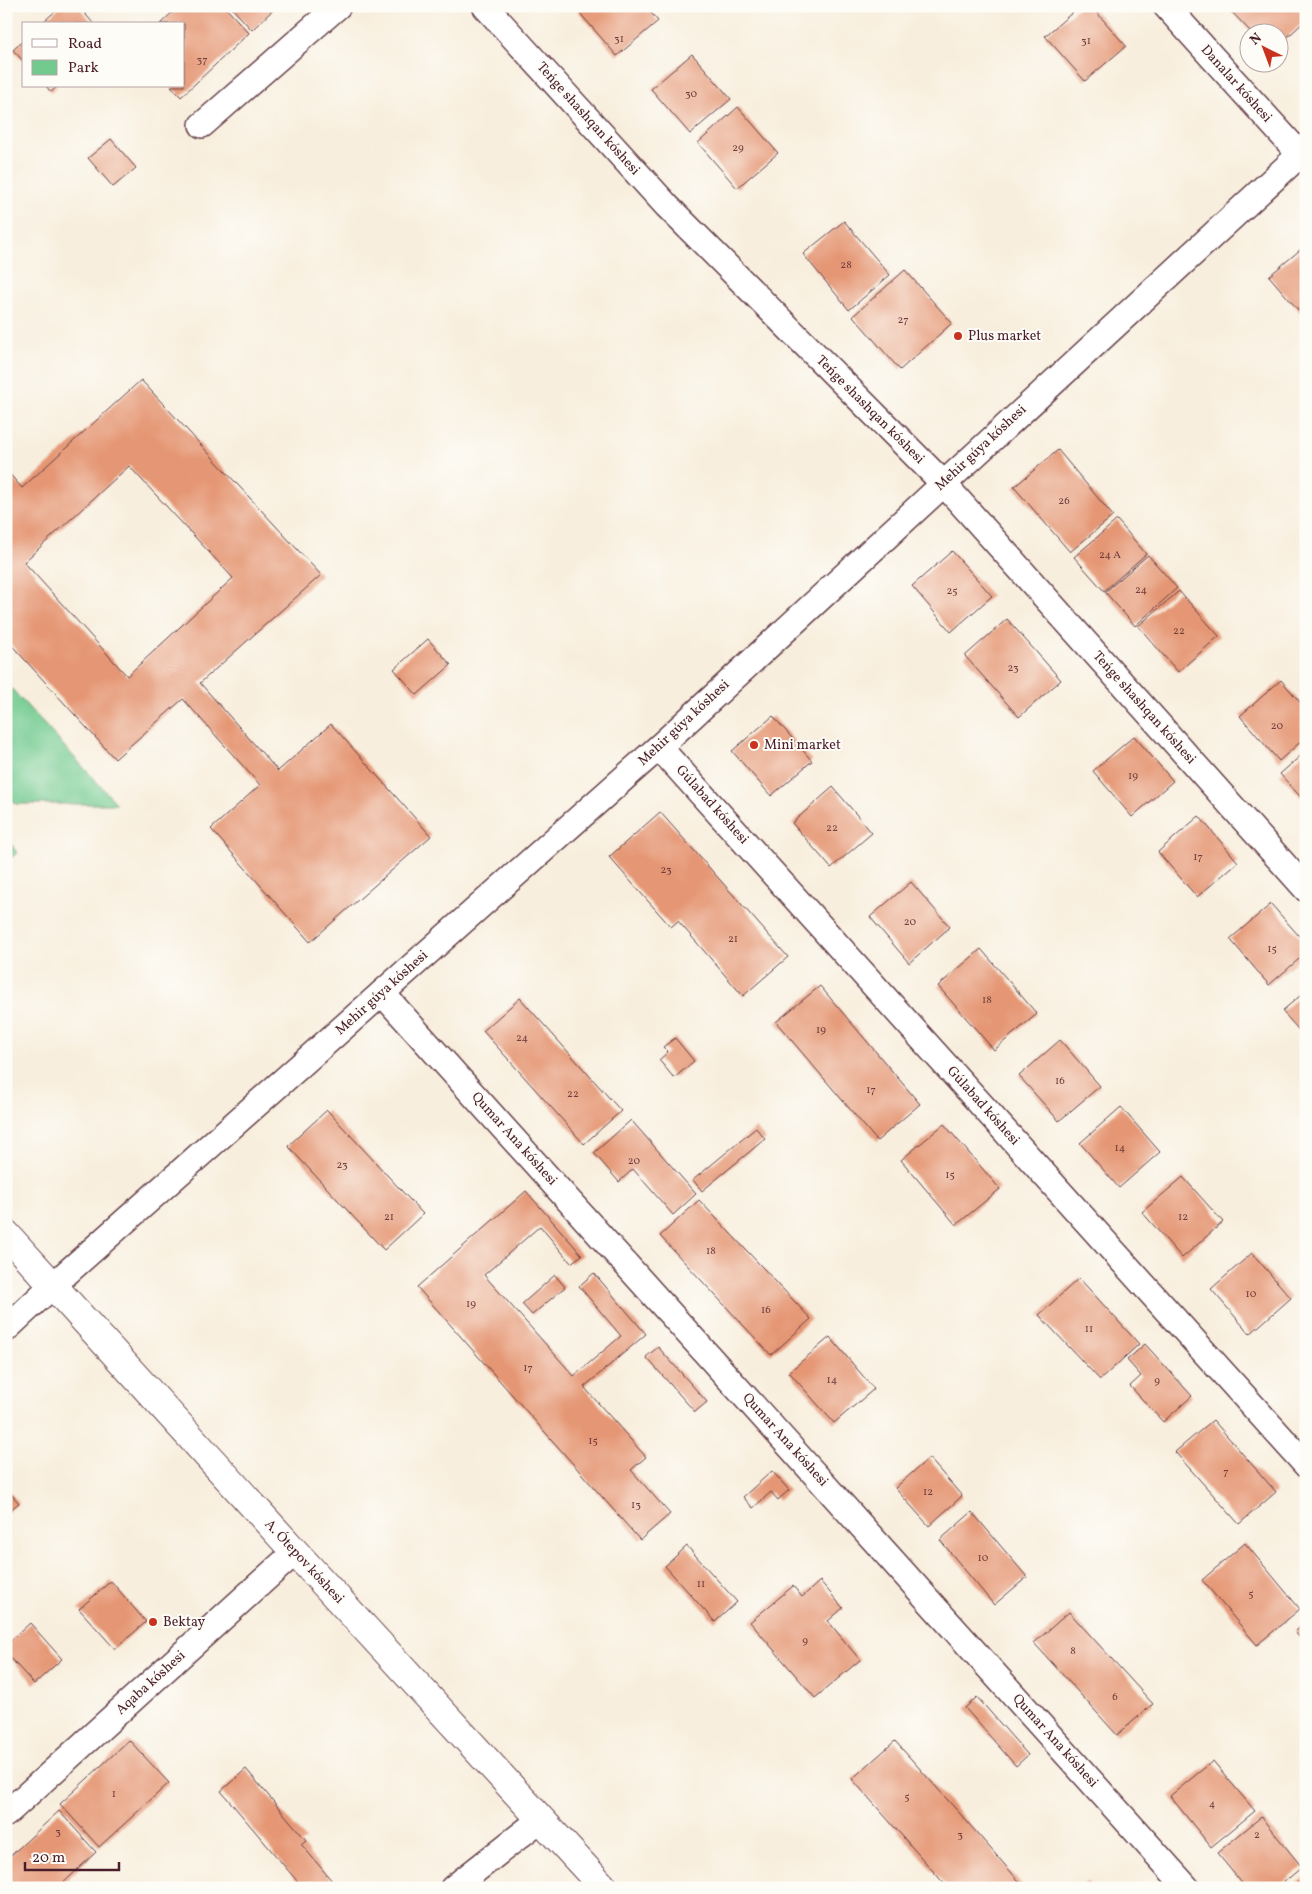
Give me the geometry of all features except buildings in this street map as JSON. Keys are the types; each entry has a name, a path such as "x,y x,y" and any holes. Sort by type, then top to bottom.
{"main road":[{"name":"A. Ótepov kóshesi","path":"6,1234 604,1888"}],"street":[{"path":"202,125 338,6"},
{"name":"Teńge shashqan kóshesi","path":"485,6 667,206 943,483 1306,889"},
{"name":"Danalar kóshesi","path":"1166,6 1304,155"},
{"name":"Mehir gúyа kóshesi","path":"6,1329 659,747 943,483 1304,155"},
{"name":"Gúlabad kóshesi","path":"659,747 1306,1466"},
{"name":"Qumar Ana kóshesi","path":"382,993 1187,1888"},
{"name":"Aqaba kóshesi","path":"6,1814 295,1552"},
{"path":"453,1888 542,1819"}],"green space":[{"path":"9,686 117,804 16,804 6,793 6,689"},
{"path":"10,842 17,853 6,862 6,845"}],"place":[{"name":"Plus market","path":"958,336"},
{"name":"Mini market","path":"754,745"},
{"name":"Bektay","path":"153,1622"}]}
